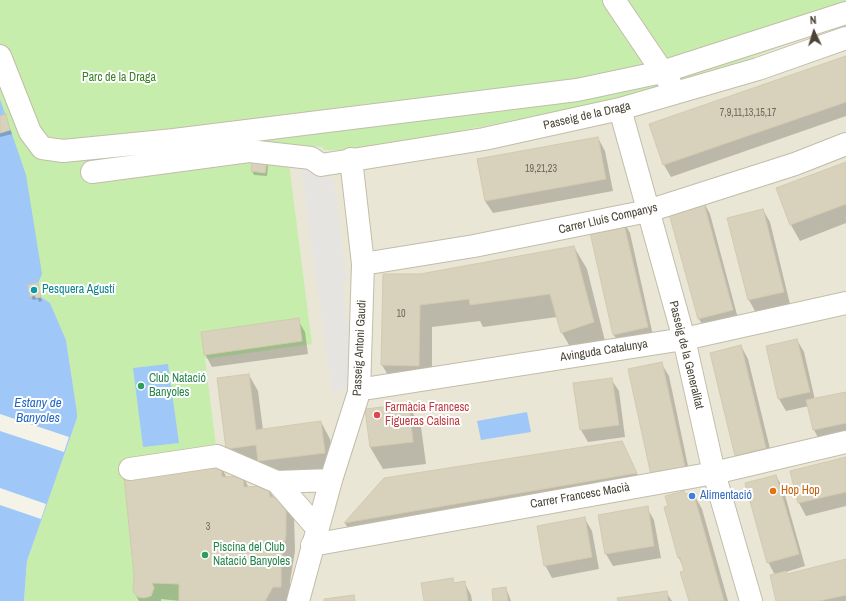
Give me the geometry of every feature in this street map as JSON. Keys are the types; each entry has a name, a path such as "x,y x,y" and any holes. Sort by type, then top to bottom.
{"street":[{"path":"614,0 677,92"},
{"path":"0,56 30,132 42,148 63,151 174,140 577,90 662,72 846,13"},
{"name":"Passeig de la Draga","path":"92,172 249,151 311,158 321,165 484,139 620,109 758,69 846,38"},
{"name":"Passeig de la Generalitat","path":"620,109 684,338 714,473 751,601"},
{"name":"Carrer Lluís Companys","path":"363,264 482,245 648,211 795,164 846,144"},
{"name":"Passeig Antoni Gaudi","path":"298,601 331,480 343,440 354,412 359,388 363,264 351,159"},
{"name":"Avinguda Catalunya","path":"359,388 370,388 684,338 846,303"},
{"name":"Carrer Francesc Macià","path":"315,536 714,473 846,442"},
{"path":"130,469 217,456 276,482 331,480"},
{"path":"276,482 315,536"}],"shaded area":[{"path":"846,22 846,601 24,601 34,540 46,504 47,165 293,150 420,139 610,101 748,59"},
{"path":"298,145 323,147 328,178 334,180 347,280 343,285 350,345 347,387 332,395"}],"green space":[{"name":"Parc de la Draga","path":"0,0 846,0 846,22 748,59 610,101 420,139 346,150 293,150 289,164 312,344 205,359 216,446 222,477 243,476 245,487 268,486 270,497 280,498 286,502 286,534 281,565 273,587 265,601 24,601 27,561 77,418 77,414 66,340 50,303 41,297 0,116"}],"water":[{"name":"Estany de Banyoles","path":"0,99 26,175 42,274 38,283 41,297 50,303 66,340 77,413 77,418 27,561 24,601 0,601"},
{"path":"168,364 179,443 143,447 133,368"},
{"path":"527,412 531,432 481,440 477,421"}],"pier":[{"path":"0,414 69,437 64,452 0,431"},
{"path":"0,488 46,504 41,519 0,505"}],"building":[{"path":"846,56 846,102 663,165 649,124"},
{"path":"6,114 10,130 0,133 0,116"},
{"path":"598,137 606,179 485,201 477,159"},
{"path":"252,159 267,161 265,173 251,171"},
{"path":"846,162 846,204 790,225 776,188"},
{"path":"703,200 733,310 698,319 668,210"},
{"path":"763,209 784,292 748,300 727,218"},
{"path":"623,220 648,327 613,335 589,228"},
{"path":"574,246 594,322 561,333 550,294 470,305 469,299 420,305 419,366 381,365 383,274 420,274"},
{"name":"Pesquera Agustí","path":"38,283 41,297 36,298 35,295 30,297 28,285"},
{"path":"299,318 302,341 204,355 201,332"},
{"path":"797,339 810,392 778,399 766,346"},
{"path":"741,345 766,448 735,456 710,353"},
{"path":"662,362 685,467 651,475 628,369"},
{"path":"249,374 256,430 321,421 325,453 258,461 256,445 226,449 217,378"},
{"path":"612,378 619,425 580,430 573,383"},
{"path":"846,392 846,423 813,430 806,400"},
{"path":"409,404 413,442 370,447 365,409"},
{"path":"622,441 637,473 344,523 384,478"},
{"path":"846,457 846,492 798,503 790,471"},
{"path":"221,466 222,477 243,476 244,487 268,486 270,497 280,498 286,502 286,534 281,565 281,587 273,587 265,601 179,601 179,584 152,583 154,588 151,596 144,598 138,597 133,592 134,576 124,477"},
{"path":"776,475 799,554 767,563 745,483"},
{"path":"684,491 685,494 693,492 724,601 689,601 680,572 684,571 680,557 678,558 664,507 668,506 665,496"},
{"path":"648,506 654,546 605,554 598,515"},
{"path":"585,517 592,557 544,566 537,526"},
{"path":"846,559 846,595 819,601 776,601 770,575 786,571 787,574"},
{"path":"453,578 454,583 465,581 468,601 424,601 421,583"},
{"path":"506,587 508,601 493,601 492,589"},
{"path":"667,591 668,601 618,601 617,598"},
{"path":"354,595 355,601 324,601 324,599"}],"place":[{"name":"Pesquera Agustí","path":"34,290"},
{"name":"Club Natació Banyoles","path":"141,386"},
{"name":"Farmàcia Francesc Figueras Calsina","path":"377,415"},
{"name":"Hop Hop","path":"773,491"},
{"name":"Alimentació","path":"692,496"},
{"name":"Piscina del Club Natació Banyoles","path":"205,555"}]}
